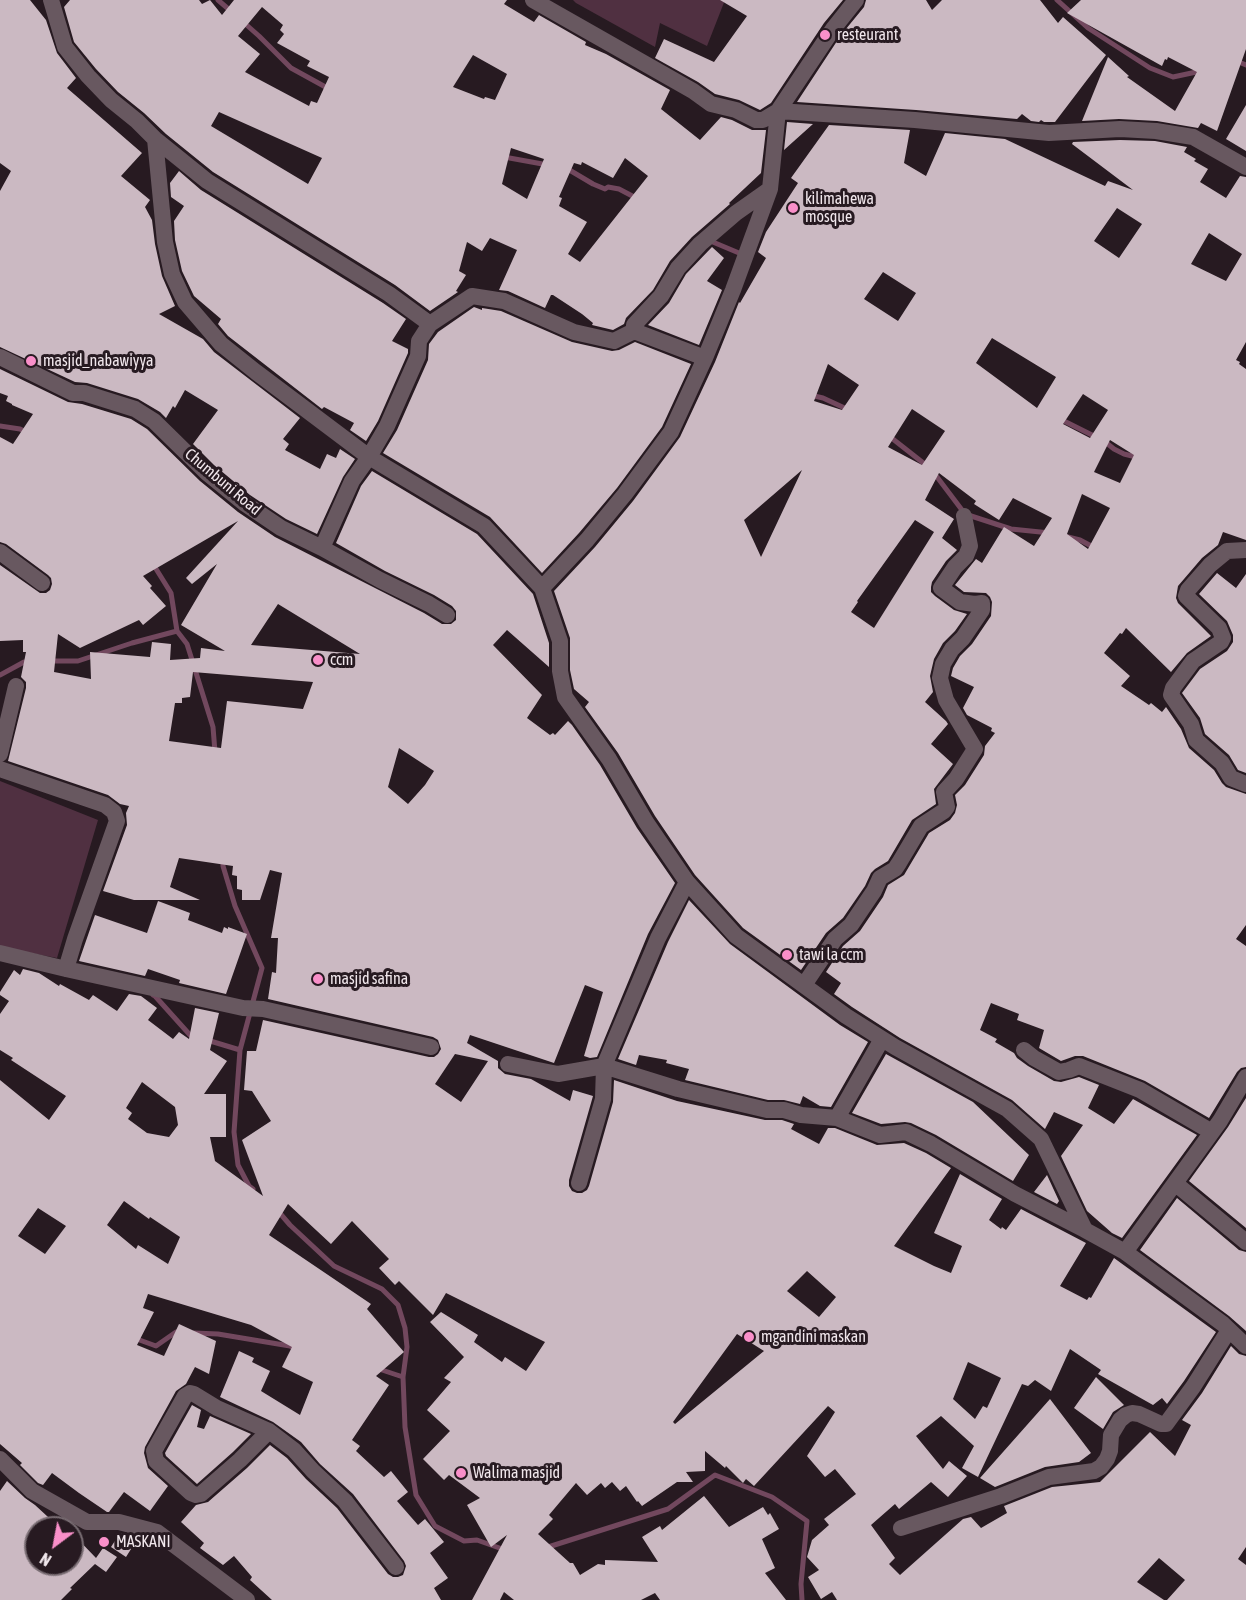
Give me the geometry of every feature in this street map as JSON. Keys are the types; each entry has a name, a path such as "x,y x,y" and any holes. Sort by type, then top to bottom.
{"street":[{"path":"51,0 65,47 88,76 155,139 207,181 389,294 430,324"},
{"path":"533,0 693,91 711,104 736,110 756,120 763,120 778,111 833,29 856,0"},
{"path":"778,111 915,120 1050,133 1120,129 1156,131 1193,137 1246,167"},
{"path":"542,588 587,540 671,432 705,358 752,241 770,189 778,111"},
{"path":"155,139 165,242 172,274 185,302 221,344 369,457 484,526 542,588 560,641 560,670 565,697 609,759 646,822 687,882 736,936 846,1016 1006,1109 1041,1140 1085,1230"},
{"path":"634,331 634,325 661,296 678,268 700,244 736,213 770,189"},
{"path":"322,548 352,481 387,426 418,356 419,341 430,324 472,296 504,301 574,332 614,341 634,331 705,358"},
{"name":"Chumbuni Road","path":"0,357 73,393 84,393 135,409 154,421 207,473 244,503 281,528 447,615"},
{"path":"804,985 835,939 851,925 880,878 895,869 921,826 947,807 944,792 956,779 975,749 946,700 940,678 943,664 952,649 963,638 982,610 982,603 960,602 941,588 955,567 966,556 970,546 964,516"},
{"path":"1246,550 1227,551 1210,564 1188,590 1186,596 1219,628 1223,638 1221,642 1192,661 1173,688 1171,695 1191,724 1196,740 1222,763 1231,778 1246,784"},
{"path":"0,552 42,583"},
{"path":"0,754 16,686"},
{"path":"0,769 105,805 114,812 117,820 66,969"},
{"path":"579,1182 603,1099 604,1066 658,938 687,882"},
{"path":"0,953 243,1008 263,1009 430,1047"},
{"path":"837,1118 882,1039"},
{"path":"1024,1050 1059,1072 1079,1066 1140,1090 1212,1132"},
{"path":"508,1064 558,1074 604,1066 678,1089 767,1110 784,1110 801,1115 837,1118 880,1135 906,1132 931,1144 1015,1194 1125,1252 1229,1330 1246,1346"},
{"path":"1125,1252 1212,1132 1246,1077"},
{"path":"1176,1184 1246,1242"},
{"path":"901,1528 1001,1496 1048,1477 1094,1471 1101,1467 1110,1451 1110,1435 1120,1420 1132,1413 1166,1424 1193,1387 1229,1330"},
{"path":"269,1431 201,1494 191,1493 156,1461 154,1451 185,1396 190,1393 217,1408 269,1431 294,1450 345,1501 396,1567"},
{"path":"0,1459 32,1491 87,1522 119,1522 157,1532 247,1600"}],"shaded area":[{"path":"573,0 725,0 707,46 660,23 655,47"},
{"path":"0,781 98,820 57,958 0,947"}],"building":[{"path":"0,0 30,0 46,20 57,53 76,78 67,88 142,153 121,176 150,200 145,207 152,220 162,276 175,306 159,314 203,339 214,352 300,418 283,439 289,444 285,450 320,469 327,454 336,458 340,449 355,459 343,477 317,534 286,519 250,495 193,444 218,410 185,390 175,408 173,406 166,418 138,399 87,383 75,382 0,347 0,191 11,171 0,163"},
{"path":"70,0 199,0 202,4 210,0 222,15 234,0 507,0 504,4 534,22 539,15 586,42 585,45 606,54 670,90 661,109 700,140 721,117 752,130 766,130 761,173 692,237 670,261 653,290 626,318 624,324 613,330 592,325 593,323 582,314 553,295 545,308 508,291 499,290 517,250 490,238 482,251 467,242 459,271 466,275 456,291 458,292 430,311 395,285 213,172 166,134 118,92 74,42 64,7","holes":["262,7 283,25 280,30 284,34 277,43 310,61 307,66 329,77 317,103 311,101 309,106 245,72 260,54 238,36","473,55 507,74 495,100 485,97 484,99 453,87","219,112 322,158 308,184 211,126","511,148 544,159 527,199 502,184","625,158 648,176 580,262 568,254 587,222 559,206 562,198 559,197 574,163 581,165 582,162 613,178"]},
{"path":"720,0 843,0 824,23 771,103 760,110 739,100 715,94 655,58 664,39 714,62 747,16"},
{"path":"866,0 926,0 932,10 942,0 1040,0 1058,23 1063,17 1106,55 1055,122 1031,121 1022,114 1017,119 797,102 841,35 864,7"},
{"path":"1081,0 1246,0 1246,49 1217,131 1201,123 1198,128 1157,121 1119,119 1082,121 1108,57 1129,76 1127,77 1175,111 1197,72 1168,57 1162,66 1067,13"},
{"path":"1246,105 1246,151 1226,139"},
{"path":"787,122 813,124 784,150"},
{"path":"829,125 910,130 904,163 926,176 945,133 1005,139 1105,186 1108,181 1133,190 1072,144 1073,142 1155,141 1187,147 1184,152 1208,169 1200,182 1226,198 1240,176 1246,177 1246,342 1236,360 1246,369 1246,540 1223,532 1218,545 1202,558 1178,586 1176,598 1178,603 1211,636 1187,653 1171,672 1126,628 1104,653 1130,676 1121,686 1162,712 1166,707 1181,729 1189,748 1214,770 1226,787 1246,794 1246,925 1236,939 1246,946 1246,1067 1237,1072 1209,1118 1145,1081 1083,1056 1061,1061 1039,1048 1044,1030 1017,1020 1019,1014 991,1003 980,1030 997,1039 995,1042 1014,1053 1028,1066 1054,1081 1061,1082 1079,1077 1099,1085 1088,1108 1114,1124 1133,1099 1197,1135 1122,1238 1112,1233 1087,1211 1061,1156 1083,1125 1054,1112 1045,1129 1012,1100 900,1038 852,1007 834,994 841,983 826,972 843,946 860,931 883,897 888,885 904,875 929,833 950,820 955,813 957,805 955,795 965,785 984,755 985,746 995,733 991,731 992,728 967,715 963,708 974,687 951,676 960,656 972,644 991,616 992,602 986,593 964,592 955,585 976,559 982,563 1004,527 1034,546 1052,518 1013,498 999,520 974,504 976,501 939,473 925,500 954,519 942,538 957,550 946,561 932,582 931,592 954,610 967,614 943,643 934,659 930,676 933,692 925,702 948,724 931,744 953,764 934,789 936,804 912,820 888,861 871,873 843,918 826,933 801,970 743,928 695,875 655,816 618,753 585,707 589,702 574,689 570,670 570,638 554,591 633,501 680,437 715,362 739,302 766,258 758,252 766,232 798,183 791,178","holes":["1117,208 1142,224 1119,258 1094,241","1209,233 1242,254 1226,281 1191,264","883,272 916,293 898,321 864,299","992,338 1056,377 1037,408 976,363","828,364 859,385 842,410 814,401","1083,394 1108,410 1090,438 1063,424","912,409 945,431 922,465 888,447","1110,440 1134,455 1120,483 1094,472","802,470 761,557 744,520","1082,494 1110,508 1088,549 1067,534","915,520 934,532 874,628 851,612"]},
{"path":"179,171 201,190 406,319 392,341 408,349 408,353 378,421 366,441 350,430 354,423 324,407 322,409 228,336 218,324 221,319 194,296 182,271 175,240 174,221 184,206 171,197 170,183"},
{"path":"712,247 724,258 707,281 722,290 699,345 648,325 669,303 686,274"},
{"path":"474,307 501,311 572,342 612,351 635,342 691,364 662,427 617,488 542,573 490,517 383,453 397,430 428,360 429,344 438,332"},
{"path":"0,369 68,402 131,419 147,429 200,481 238,512 275,537 442,624 451,624 456,620 456,611 452,606 336,543 361,486 372,471 477,534 533,594 549,643 549,667 507,630 493,645 542,695 527,718 550,735 553,733 555,735 568,721 572,725 675,883 648,934 597,1057 584,1056 603,992 585,985 554,1063 470,1035 467,1043 498,1061 498,1068 505,1074 531,1079 570,1101 573,1090 593,1096 569,1180 572,1191 582,1193 589,1186 613,1102 614,1080 677,1101 765,1120 782,1120 794,1124 791,1129 819,1144 828,1128 835,1128 877,1145 904,1143 926,1153 951,1168 894,1246 951,1273 962,1246 934,1233 960,1174 1002,1199 989,1220 1001,1229 1002,1227 1006,1230 1021,1209 1086,1243 1060,1286 1087,1300 1091,1298 1114,1258 1216,1332 1167,1404 1162,1398 1153,1405 1098,1374 1101,1370 1070,1349 1051,1391 1035,1380 1028,1386 1022,1384 978,1477 962,1468 974,1446 941,1416 916,1436 943,1469 949,1461 967,1476 948,1497 931,1482 899,1509 895,1504 871,1525 895,1558 889,1564 900,1575 963,1519 971,1517 981,1528 1007,1513 1004,1506 1052,1487 1100,1482 1150,1432 1175,1456 1191,1425 1182,1420 1231,1346 1239,1354 1246,1356 1246,1547 1238,1559 1246,1565 1246,1600 1167,1600 1185,1580 1159,1558 1137,1582 1164,1600 837,1600 832,1592 821,1599 808,1577 819,1570 807,1557 812,1540 829,1525 824,1519 856,1494 835,1469 825,1477 807,1456 835,1412 828,1406 754,1486 746,1479 743,1483 726,1466 725,1468 705,1451 705,1471 686,1472 693,1482 677,1482 642,1506 626,1486 620,1491 612,1482 605,1488 601,1483 587,1495 576,1483 549,1515 553,1519 538,1534 570,1563 573,1563 580,1575 598,1564 605,1565 605,1560 658,1562 642,1537 660,1526 662,1530 704,1496 729,1527 763,1507 768,1515 770,1513 779,1529 762,1539 775,1568 765,1573 786,1600 660,1600 655,1593 641,1600 514,1600 504,1592 500,1600 472,1600 507,1535 491,1547 467,1505 480,1498 449,1475 444,1480 423,1459 450,1431 427,1410 451,1382 444,1378 464,1357 430,1322 441,1312 478,1335 474,1342 502,1362 505,1357 526,1371 545,1342 446,1293 433,1315 399,1281 395,1285 379,1268 389,1259 352,1221 331,1244 288,1204 269,1235 371,1304 367,1309 404,1352 376,1376 389,1385 352,1440 360,1446 356,1451 384,1477 391,1471 408,1492 397,1501 418,1525 425,1519 444,1542 430,1553 448,1578 434,1588 441,1600 272,1600 250,1580 252,1577 234,1556 223,1565 200,1548 204,1543 181,1522 196,1505 208,1502 270,1445 287,1458 337,1508 388,1574 393,1577 403,1575 406,1566 353,1494 320,1464 301,1442 273,1422 220,1397 239,1351 254,1358 252,1362 270,1371 261,1391 300,1415 313,1382 282,1367 292,1347 251,1325 148,1294 143,1308 154,1312 137,1345 164,1356 179,1324 216,1341 209,1374 195,1367 186,1384 176,1391 145,1447 144,1453 148,1468 168,1486 150,1511 124,1492 107,1512 52,1473 43,1485 38,1483 20,1465 22,1463 0,1444 0,1080 49,1120 66,1096 11,1060 13,1058 0,1050 0,1014 9,1001 0,995 0,992 14,970 20,975 23,969 39,973 59,986 60,984 89,1000 93,995 117,1011 129,994 141,996 157,1008 148,1020 173,1039 179,1032 189,1039 195,1008 219,1013 210,1050 227,1061 204,1094 226,1094 226,1137 210,1137 215,1161 263,1196 242,1140 271,1121 252,1091 244,1090 247,1051 256,1051 263,1020 429,1057 434,1057 441,1049 438,1040 433,1037 268,999 272,972 276,973 278,938 271,938 282,873 270,870 260,900 242,900 242,890 237,889 237,876 232,875 233,866 179,858 170,887 200,900 134,900 103,891 127,825 126,813 129,806 120,804 108,795 8,761 26,688 26,682 21,677 26,652 23,652 23,640 0,641 0,565 40,593 50,590 52,584 48,575 0,542 0,437 13,444 33,414 12,405 6,401 8,396 0,393","holes":["238,521 186,578 192,584 217,564 181,625 225,651 201,648 200,658 170,660 171,644 152,642 150,657 90,652 91,679 54,672 58,634 80,648 139,620 143,625 166,606 150,588 152,586 143,576","278,604 360,654 251,645","193,672 313,682 303,709 227,701 221,748 169,741 175,703 182,703 182,698 190,697","399,748 434,771 408,804 388,787","455,1054 488,1061 461,1102 435,1084","142,1082 175,1107 178,1125 169,1137 147,1133 128,1119 132,1113 126,1108","124,1201 180,1237 168,1264 138,1245 136,1249 107,1225","38,1208 66,1226 45,1254 18,1236","807,1271 836,1297 819,1317 787,1291","737,1334 764,1351 675,1424 673,1422","968,1362 1001,1378 987,1408 983,1406 975,1419 953,1399"]},
{"path":"1217,573 1236,588 1246,574 1246,773 1238,770 1229,755 1205,734 1200,718 1182,693 1200,669 1227,651 1233,642 1233,635 1227,621 1199,594"},
{"path":"689,900 730,944 840,1025 868,1042 831,1107 820,1106 803,1096 800,1104 784,1100 768,1100 685,1080 689,1069 666,1063 667,1060 639,1055 636,1065 618,1059 668,942"},
{"path":"158,901 190,913 188,920 222,933 224,927 228,929 228,927 247,934 226,994 179,983 180,980 148,969 145,976 79,961 95,915 147,933"},
{"path":"886,1054 973,1102 1029,1155 1013,1181 936,1135 911,1123 881,1124 852,1113"},
{"path":"1246,1098 1246,1228 1189,1181"},
{"path":"1047,1175 1059,1201 1057,1204 1034,1192"},
{"path":"1177,1198 1239,1250 1246,1252 1246,1331 1140,1250"},
{"path":"1096,1377 1124,1405 1113,1412 1103,1429 1074,1408"},
{"path":"1050,1399 1091,1453 1079,1462 1045,1467 995,1487 980,1478"},
{"path":"192,1405 201,1410 197,1427 204,1429 210,1416 251,1434 197,1484 165,1453"},
{"path":"7,1481 47,1516 24,1516 24,1576 82,1576 61,1600 0,1600 0,1491"},
{"path":"120,1533 138,1538 126,1557 111,1547"},
{"path":"84,1546 96,1558 103,1548 117,1557 106,1572 95,1564 84,1575"}],"waterway":[{"path":"218,0 233,13"},
{"path":"1057,0 1088,28 1150,68 1173,77 1201,71"},
{"path":"242,21 291,68 331,90"},
{"path":"1236,61 1246,65"},
{"path":"504,157 548,165"},
{"path":"566,168 593,184 605,189 608,187 619,189 638,199"},
{"path":"708,240 739,253"},
{"path":"810,395 823,398 849,410"},
{"path":"1060,419 1104,441 1124,454 1140,458"},
{"path":"0,426 20,429 28,433"},
{"path":"889,436 931,469 965,514 1011,529 1050,533"},
{"path":"1068,537 1095,548"},
{"path":"153,564 171,593 177,631 187,644 213,727 215,752"},
{"path":"49,661 78,661 177,631"},
{"path":"0,675 24,662 31,662"},
{"path":"223,860 235,906 262,968 240,1050 234,1132 238,1165 249,1186 253,1189"},
{"path":"153,995 190,1035 195,1036"},
{"path":"207,1040 240,1050"},
{"path":"278,1211 334,1266 382,1289 398,1305 405,1328 407,1347 403,1377 405,1427 416,1495 435,1526 464,1541 477,1540 505,1550"},
{"path":"134,1338 156,1346 176,1332 182,1332"},
{"path":"194,1333 218,1334 294,1348"},
{"path":"376,1368 403,1377"},
{"path":"545,1548 668,1509 715,1475 772,1497 807,1521 801,1584 802,1600"}],"place":[{"name":"resteurant","path":"825,35"},
{"name":"kilimahewa mosque","path":"793,208"},
{"name":"masjid_nabawiyya","path":"31,361"},
{"name":"ccm","path":"318,660"},
{"name":"tawi la ccm","path":"787,955"},
{"name":"masjid safina","path":"318,979"},
{"name":"mgandini maskan","path":"749,1337"},
{"name":"Walima masjid","path":"461,1473"},
{"name":"MASKANI","path":"104,1542"}]}
